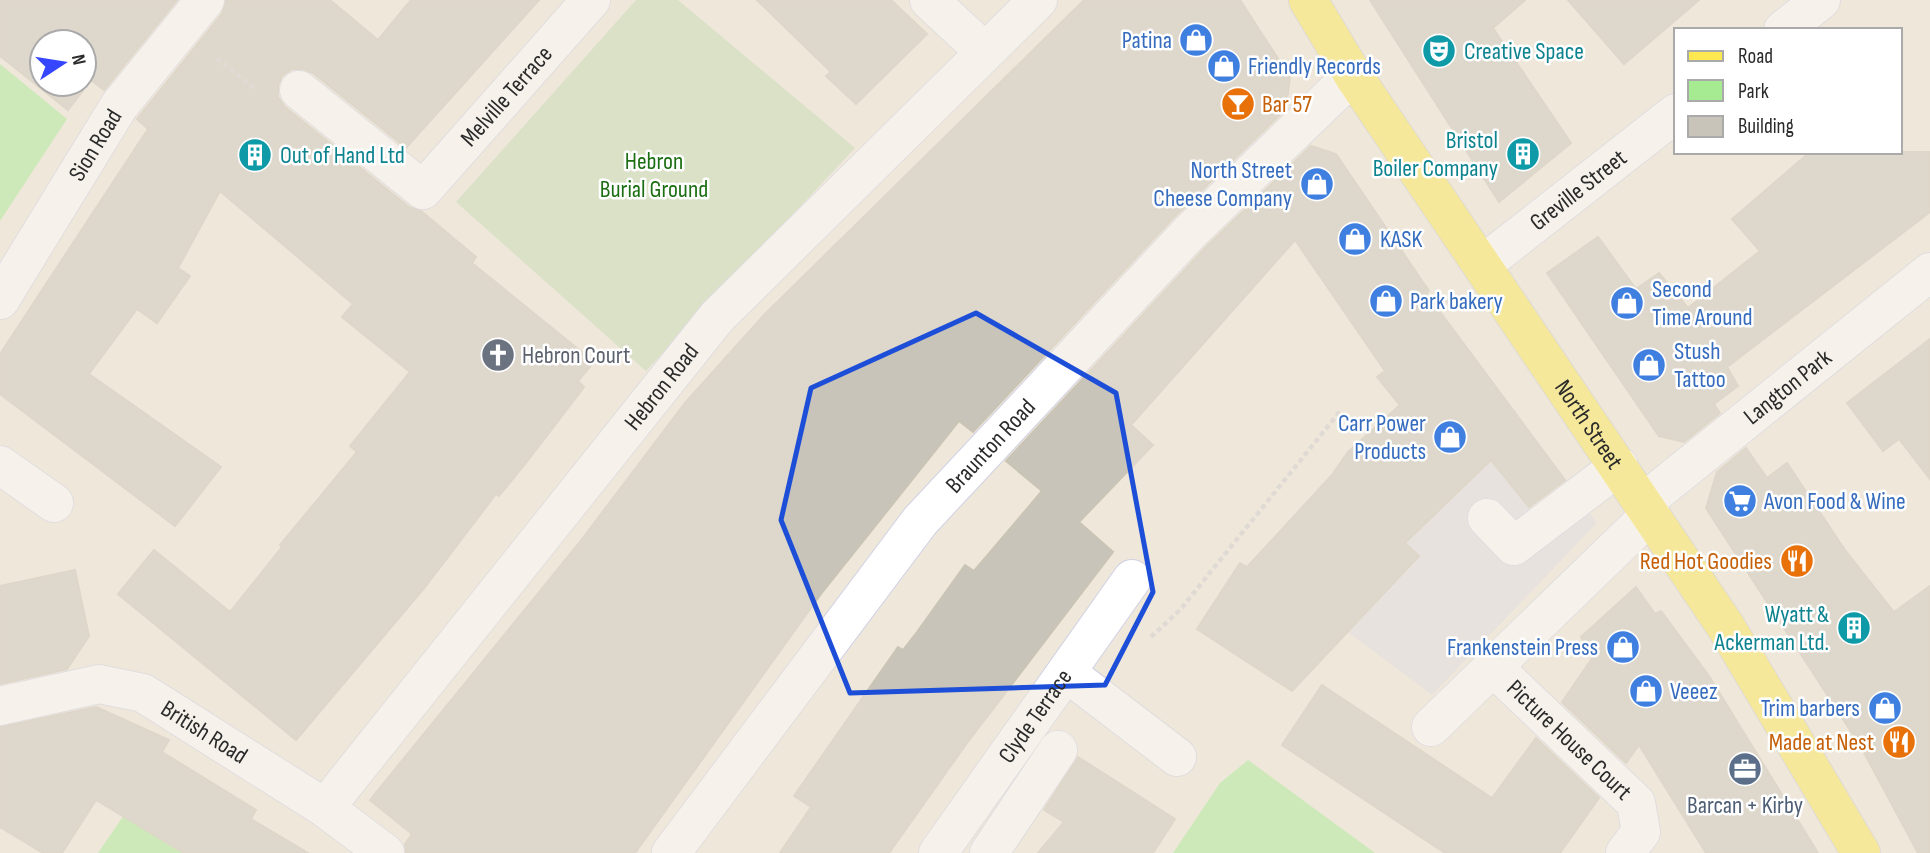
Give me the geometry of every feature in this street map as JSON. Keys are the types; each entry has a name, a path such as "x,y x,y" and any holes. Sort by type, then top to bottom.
{"main road":[{"name":"North Street","path":"1308,0 1353,75 1726,627 1861,853"}],"street":[{"name":"Sion Road","path":"0,300 119,106 205,0"},
{"name":"Melville Terrace","path":"299,90 423,190 591,0"},
{"path":"929,0 984,51"},
{"name":"Hebron Road","path":"325,808 717,317 1038,0"},
{"path":"1786,28 1821,0"},
{"name":"Braunton Road","path":"671,853 920,521 1190,232 1353,75"},
{"name":"Greville Street","path":"1482,265 1674,115"},
{"name":"Langton Park","path":"1648,508 1930,272"},
{"path":"0,466 54,503"},
{"path":"1487,517 1514,546 1619,466"},
{"name":"Picture House Court","path":"1431,726 1648,508"},
{"name":"Clyde Terrace","path":"938,853 1132,579"},
{"name":"Picture House Court","path":"1492,666 1636,803 1641,832 1625,853"},
{"path":"1067,673 1177,757"},
{"name":"British Road","path":"0,706 99,684 143,693 325,808 385,853"},
{"path":"989,853 1058,750"}],"path":[{"path":"181,29 282,110 299,90"},
{"path":"1144,644 1180,610 1342,410"}],"highlighted area":[{"path":"976,313 1116,393 1153,592 1105,685 850,693 781,520 811,388"}],"shaded area":[{"path":"1491,460 1530,509 1568,484 1597,523 1432,695 1338,625 1419,556 1405,543"}],"green space":[{"name":"Hebron Burial Ground","path":"636,0 678,0 855,148 646,371 456,202"},
{"path":"0,64 28,87 28,98 41,98 67,119 0,221"},
{"path":"1248,760 1375,853 1173,853 1220,783"},
{"path":"124,815 185,853 98,853"}],"building":[{"path":"0,0 177,0 104,90 98,85 98,28 28,28 28,78 0,56"},
{"path":"226,0 330,0 378,40 411,0 539,0 406,148 313,73 303,69 292,69 282,76 278,97 285,107 409,207 421,211 476,257 472,263 594,362 578,381 584,387 526,463 499,496 496,494 425,587 296,740 118,594 154,550 230,612 282,547 280,545 357,452 350,446 410,372 342,317 353,304 220,191 178,268 190,276 157,323 137,309 89,374 221,467 175,526 0,394 0,354 148,129 137,119 222,14"},
{"path":"757,0 891,0 927,34 856,104 826,76 831,72"},
{"path":"1084,0 1240,0 1290,77 1286,109 1174,217 973,432 959,421 821,594 635,853 406,853 405,844 412,834 370,800 579,543 685,403 765,314"},
{"path":"1370,0 1525,0 1493,28 1571,143 1499,202"},
{"path":"1568,0 1699,0 1624,64"},
{"path":"53,98 77,98 68,110"},
{"path":"1311,146 1336,154 1429,291 1426,293 1565,480 1529,507 1491,460 1405,543 1419,556 1292,691 1197,629 1240,563 1247,567 1332,475 1348,452 1400,405 1377,377 1385,371 1295,240 1131,425 1153,445 1079,522 1113,552 967,743 889,853 780,853 811,807 794,796 898,647 903,650 965,565 974,571 1042,491 1006,461 1206,247"},
{"path":"1930,152 1930,212 1727,367 1738,386 1714,404 1720,413 1684,442 1659,436 1547,273 1598,237 1636,289 1659,273 1688,308 1760,251 1732,219 1808,154"},
{"path":"1930,339 1930,479 1899,439 1883,451 1847,403"},
{"path":"1746,448 1767,478 1787,463 1845,550 1894,612 1930,586 1930,853 1918,853 1861,747 1706,508 1717,472"},
{"path":"75,570 89,636 67,669 0,684 0,586"},
{"path":"1636,587 1655,614 1661,611 1709,676 1818,853 1706,853 1639,745 1626,763 1562,702 1593,657 1581,637"},
{"path":"1322,685 1492,798 1536,738 1599,798 1560,853 1445,853 1282,745"},
{"path":"96,707 169,740 162,752 256,810 251,819 308,853 184,853 96,800 62,853 43,853 0,827 0,727"},
{"path":"1078,757 1175,819 1153,853 1038,853 1064,822 1044,810"}],"place":[{"name":"Patina","path":"1196,40"},
{"name":"Creative Space","path":"1439,51"},
{"name":"Friendly Records","path":"1224,66"},
{"name":"Bar 57","path":"1238,104"},
{"name":"Bristol Boiler Company","path":"1523,154"},
{"name":"Out of Hand Ltd","path":"255,155"},
{"name":"North Street Cheese Company","path":"1317,184"},
{"name":"KASK","path":"1355,239"},
{"name":"Park bakery","path":"1386,301"},
{"name":"Second Time Around","path":"1627,303"},
{"name":"Hebron Court","path":"498,355"},
{"name":"Stush Tattoo","path":"1649,365"},
{"name":"Carr Power Products","path":"1450,437"},
{"name":"Avon Food & Wine","path":"1740,501"},
{"name":"Red Hot Goodies","path":"1797,561"},
{"name":"Wyatt & Ackerman Ltd.","path":"1854,628"},
{"name":"Frankenstein Press","path":"1623,647"},
{"name":"Veeez","path":"1646,691"},
{"name":"Trim barbers","path":"1885,708"},
{"name":"Made at Nest","path":"1899,742"},
{"name":"Barcan + Kirby","path":"1745,769"}]}
